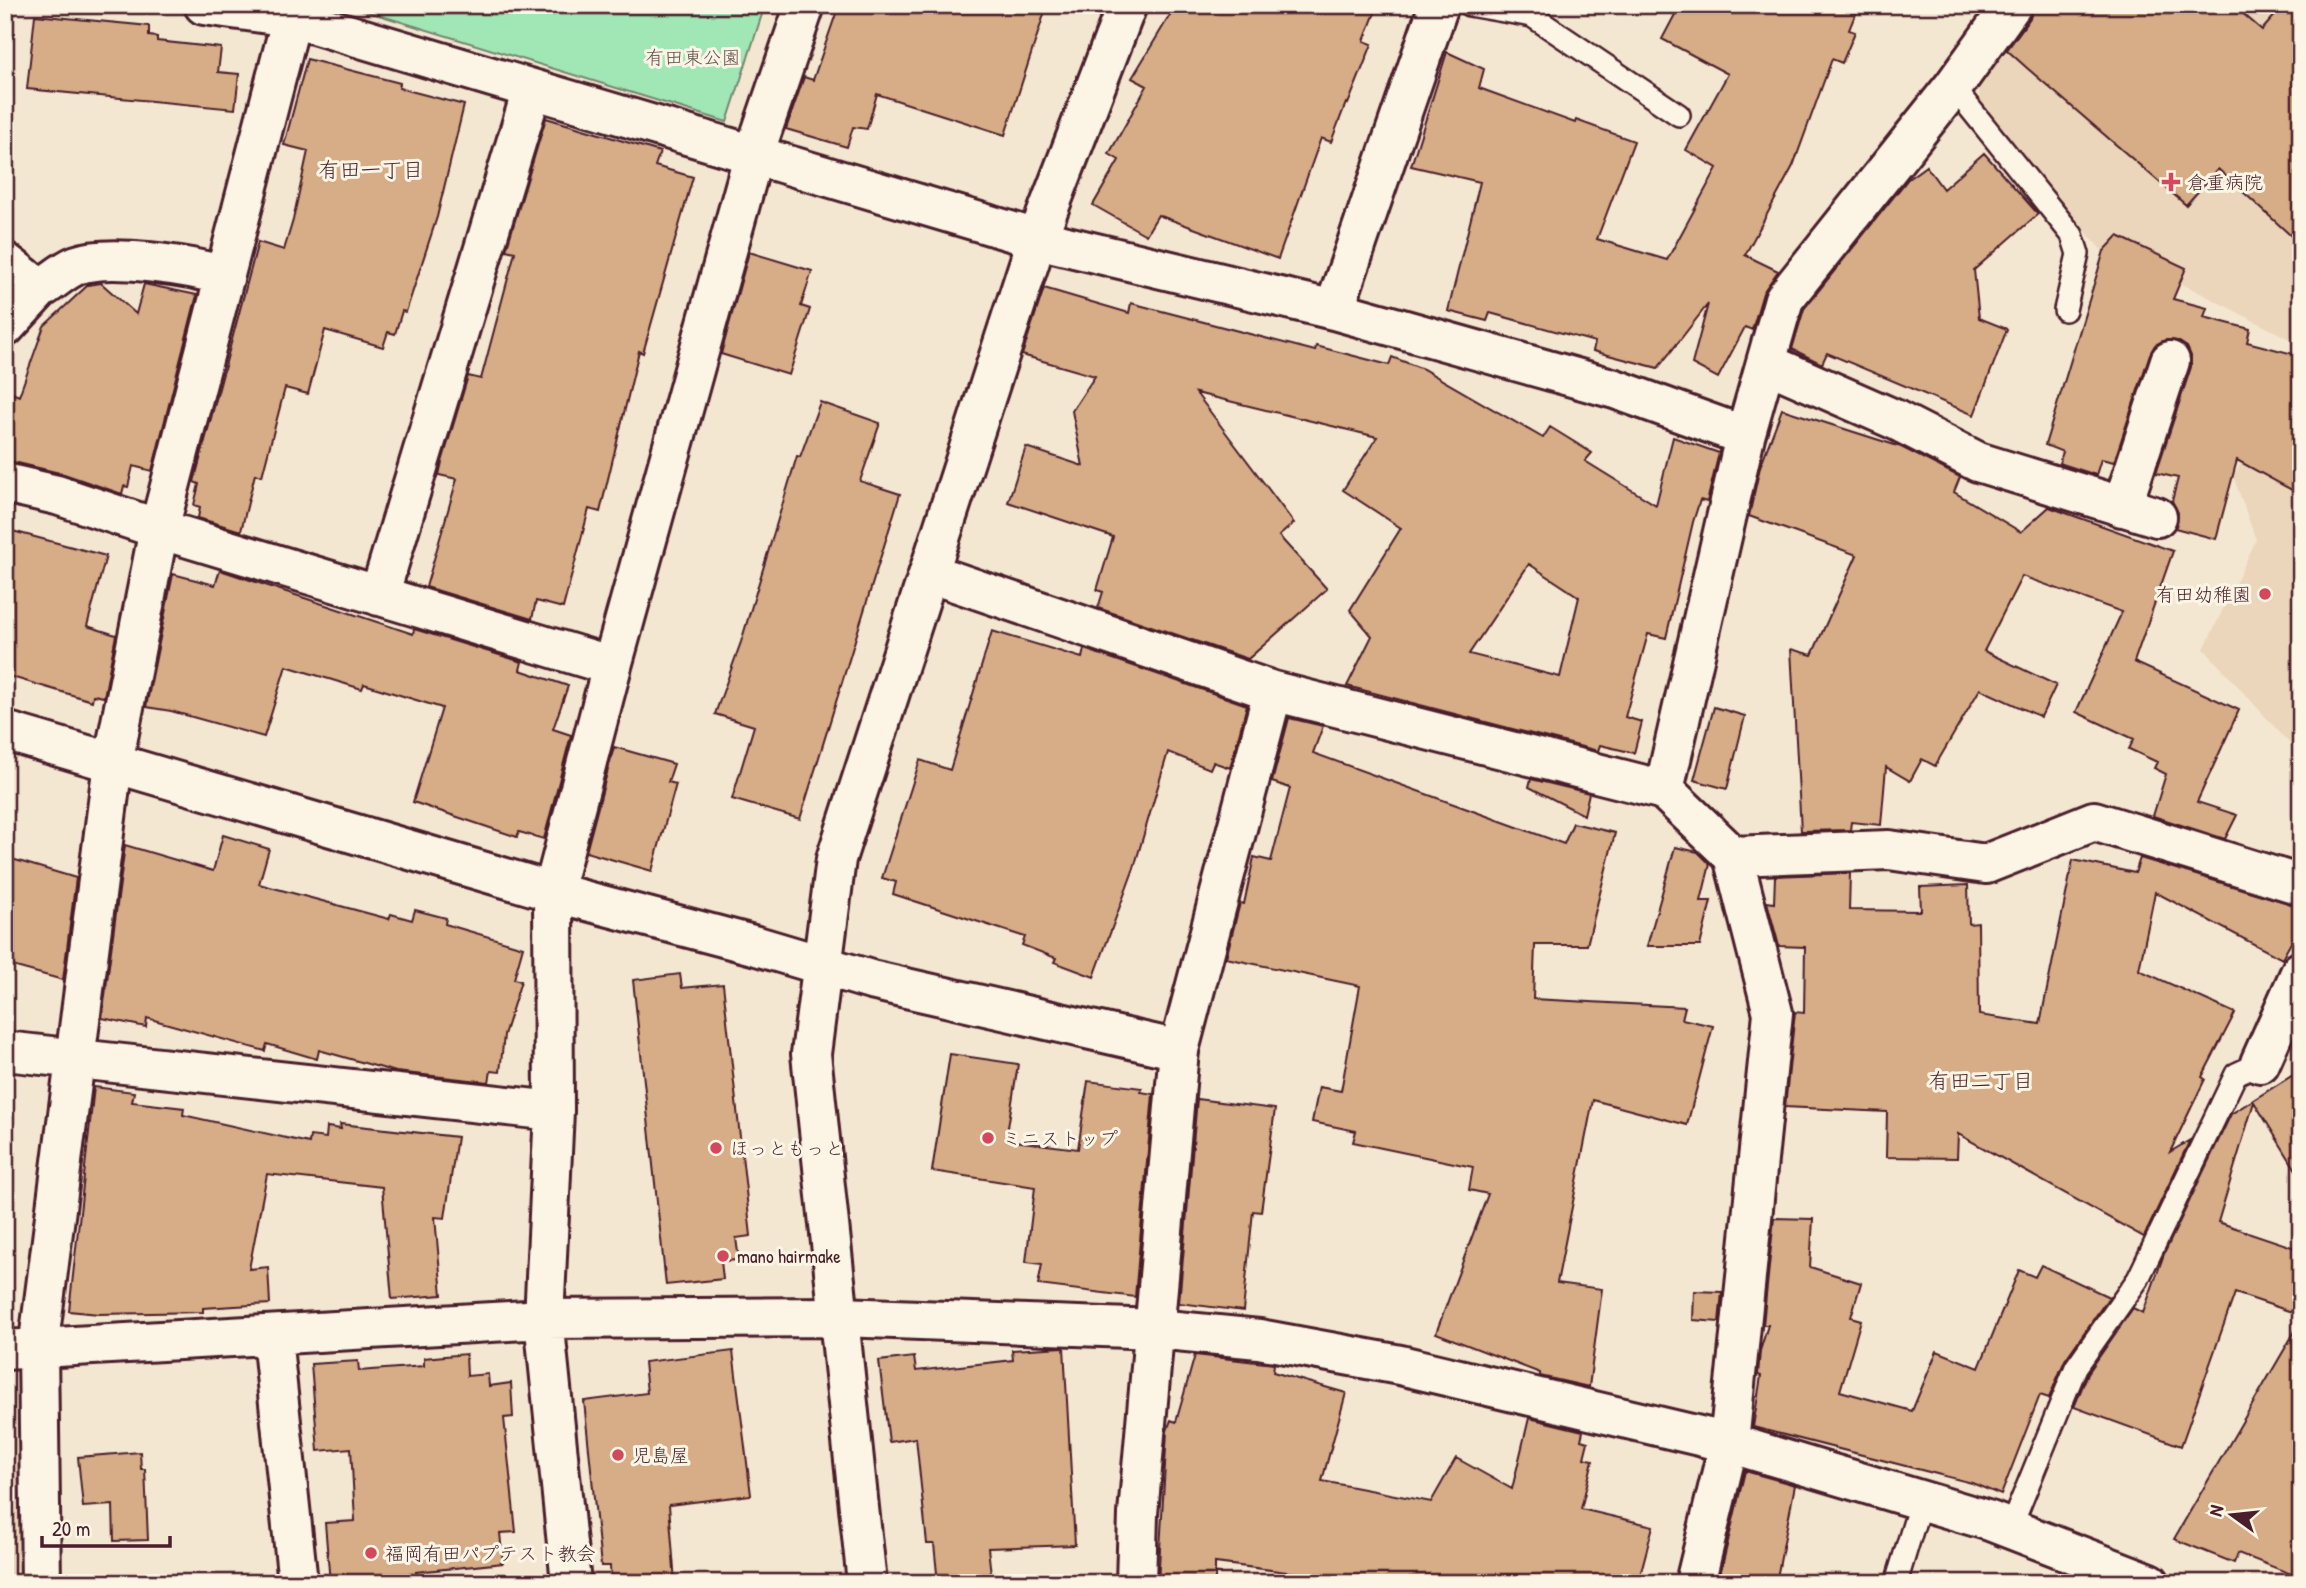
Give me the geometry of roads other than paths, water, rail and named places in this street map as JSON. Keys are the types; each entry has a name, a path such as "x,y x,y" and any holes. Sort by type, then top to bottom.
{"street":[{"path":"204,5 293,11 532,90 753,157 1037,239 1334,310 1615,389 1745,436"},
{"path":"571,1583 544,1319 554,1111 553,892 612,666 753,157 804,5"},
{"path":"867,1583 841,1317 811,1054 836,859 1037,239 1127,5"},
{"path":"1334,310 1439,5"},
{"path":"1664,790 1745,436 1784,299 1953,87 2012,5"},
{"path":"41,1583 22,1350 77,1060 113,764 159,529 293,11"},
{"path":"379,596 532,90"},
{"path":"5,327 40,289 75,265 98,260 200,268 224,276"},
{"path":"5,262 40,289"},
{"path":"1766,363 1896,420 1978,462 2140,512 2170,361"},
{"path":"5,483 57,495 159,529 612,666"},
{"path":"929,573 1273,691 1664,790 1733,856 1773,1013 1729,1443 1695,1583"},
{"path":"1136,1583 1138,1514 1179,1050 1273,691"},
{"path":"5,731 553,892 871,980 1179,1050"},
{"path":"1733,856 1889,850 1986,864 2094,821 2301,885"},
{"path":"2260,1063 2301,971"},
{"path":"5,1051 554,1111"},
{"path":"22,1350 544,1319 841,1317 1156,1329 1259,1339 1400,1365 1729,1443 2010,1529 2150,1583"},
{"path":"272,1337 298,1583"}],"lane":[{"path":"1469,5 1532,16 1679,115"},
{"path":"1953,87 2072,235 2078,254 2065,310"},
{"path":"2010,1529 2076,1367 2138,1279 2236,1074 2260,1063"},
{"path":"1896,1583 1922,1501"}],"place":[{"name":"倉重病院","path":"2171,182"},
{"name":"有田幼稚園","path":"2265,594"},
{"name":"ミニストップ","path":"988,1138"},
{"name":"ほっともっと","path":"716,1148"},
{"name":"mano hairmake","path":"723,1256"},
{"name":"児島屋","path":"618,1455"},
{"name":"福岡有田パプテスト教会","path":"371,1553"}],"district":[{"name":"有田一丁目","path":"371,169"},
{"name":"有田二丁目","path":"1981,1080"}],"park label":[{"name":"有田東公園","path":"693,57"}]}
